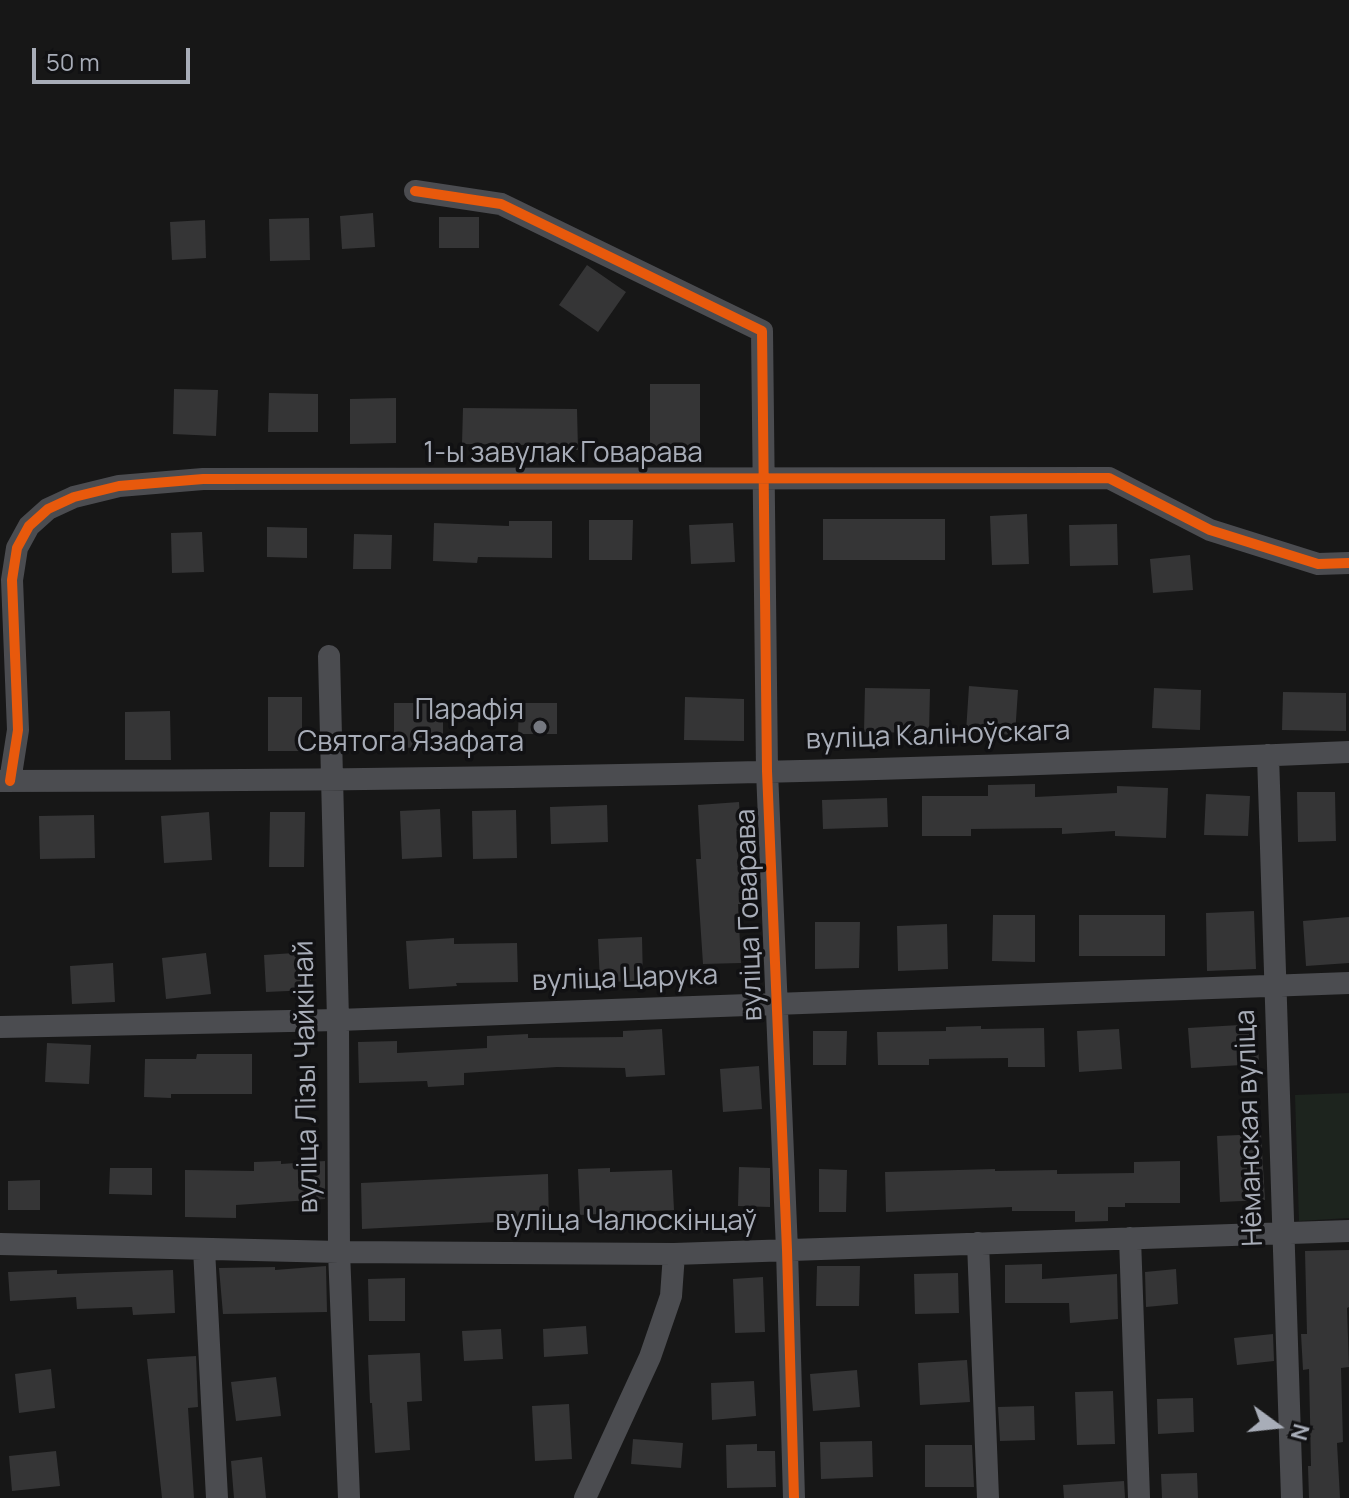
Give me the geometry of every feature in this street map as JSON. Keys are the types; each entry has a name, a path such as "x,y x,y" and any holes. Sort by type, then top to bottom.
{"street":[{"name":"вуліца Говарава","path":"415,191 501,204 762,331 767,771 794,1498"},
{"name":"1-ы завулак Говарава","path":"5,781 18,730 12,580 17,548 29,526 48,509 74,497 119,486 203,479 1109,478 1210,530 1318,564 1349,563"},
{"name":"вуліца Лізы Чайкінай","path":"329,656 338,1020 339,1252 349,1498"},
{"name":"вуліца Каліноўскага","path":"5,781 331,780 767,771 1349,752"},
{"name":"Нёманская вуліца","path":"1268,755 1292,1498"},
{"name":"вуліца Царука","path":"0,1027 338,1020 1349,983"},
{"name":"вуліца Чалюскінцаў","path":"0,1244 339,1252 674,1254 1349,1231"},
{"path":"1130,1238 1139,1498"},
{"path":"978,1243 988,1498"},
{"path":"204,1249 217,1498"},
{"path":"585,1498 650,1357 671,1296 674,1254"}],"shaded area":[{"path":"1349,1093 1349,1218 1299,1221 1295,1095"}],"building":[{"path":"373,213 375,247 342,249 340,216"},
{"path":"439,217 479,217 479,248 439,248"},
{"path":"309,218 310,260 270,261 269,219"},
{"path":"205,220 206,258 172,260 170,222"},
{"path":"587,265 626,292 598,332 559,305"},
{"path":"650,384 700,384 700,455 650,456"},
{"path":"174,389 218,390 216,436 173,434"},
{"path":"269,393 318,394 318,432 268,432"},
{"path":"396,398 396,443 350,444 350,399"},
{"path":"463,408 577,409 578,450 529,450 529,445 462,444"},
{"path":"1027,514 1029,564 992,565 990,516"},
{"path":"823,519 945,519 945,560 823,560"},
{"path":"589,520 633,520 632,560 589,560"},
{"path":"509,521 552,521 552,558 478,557 477,563 433,561 434,523 509,526"},
{"path":"733,523 735,562 691,564 689,525"},
{"path":"1117,524 1118,565 1070,566 1069,525"},
{"path":"267,527 307,528 307,558 267,557"},
{"path":"202,532 204,572 172,573 171,533"},
{"path":"354,534 392,535 391,569 353,569"},
{"path":"1190,555 1193,590 1153,593 1150,559"},
{"path":"969,686 1018,690 1015,735 966,732"},
{"path":"865,688 930,689 929,733 864,732"},
{"path":"1154,688 1201,690 1200,730 1152,728"},
{"path":"1283,692 1346,693 1346,731 1282,730"},
{"path":"268,697 302,697 302,751 268,751"},
{"path":"685,697 744,699 744,741 684,740"},
{"path":"394,703 443,703 443,747 394,748"},
{"path":"519,703 557,703 557,734 518,734"},
{"path":"170,711 171,760 125,760 125,712"},
{"path":"1035,784 1035,797 1117,793 1117,786 1168,788 1166,838 1115,836 1115,831 1062,834 1062,828 971,829 971,836 922,836 922,796 988,796 988,785"},
{"path":"1297,792 1335,792 1336,841 1298,842"},
{"path":"1206,794 1250,796 1248,836 1204,835"},
{"path":"887,798 888,827 823,829 822,800"},
{"path":"739,802 741,839 737,840 742,904 738,904 741,963 703,964 696,859 701,859 698,805"},
{"path":"607,805 608,842 551,844 550,807"},
{"path":"440,809 442,857 402,859 400,811"},
{"path":"516,810 517,858 473,859 472,811"},
{"path":"209,812 212,860 164,863 161,816"},
{"path":"270,812 305,812 304,867 269,867"},
{"path":"94,815 95,858 40,859 39,816"},
{"path":"1254,911 1256,969 1207,971 1206,913"},
{"path":"993,915 1035,915 1035,962 992,961"},
{"path":"1079,915 1165,915 1165,956 1079,956"},
{"path":"1349,917 1349,963 1306,966 1303,921"},
{"path":"815,922 860,922 859,968 815,969"},
{"path":"947,924 948,969 898,971 897,926"},
{"path":"642,937 643,981 600,982 598,939"},
{"path":"454,938 454,944 517,943 518,982 456,983 457,986 409,989 406,941"},
{"path":"309,952 311,990 266,992 264,955"},
{"path":"206,953 211,994 166,999 162,958"},
{"path":"113,963 115,1002 72,1004 70,966"},
{"path":"1257,1024 1259,1064 1191,1068 1188,1028"},
{"path":"981,1026 981,1029 1044,1028 1045,1067 1008,1067 1008,1058 929,1059 929,1065 878,1065 877,1032 946,1031 946,1027"},
{"path":"662,1029 665,1075 626,1077 625,1068 557,1067 464,1073 464,1085 428,1087 427,1081 359,1083 358,1042 397,1041 397,1053 487,1048 487,1036 623,1037 623,1031"},
{"path":"1119,1029 1122,1069 1079,1072 1077,1031"},
{"path":"813,1031 847,1031 846,1065 813,1065"},
{"path":"47,1043 91,1045 89,1084 45,1082"},
{"path":"197,1054 252,1054 252,1094 144,1097 145,1059 196,1059"},
{"path":"759,1066 762,1109 723,1112 720,1069"},
{"path":"1261,1134 1265,1200 1220,1202 1217,1136"},
{"path":"281,1161 281,1164 325,1161 325,1199 236,1205 236,1218 185,1217 185,1170 254,1171 254,1162"},
{"path":"1180,1161 1180,1203 1125,1203 1125,1207 1108,1207 1108,1221 1075,1222 1075,1211 1012,1211 1012,1207 886,1212 885,1172 995,1169 1057,1170 1057,1174 1134,1173 1134,1162"},
{"path":"739,1167 770,1168 770,1207 738,1206"},
{"path":"110,1168 152,1168 152,1195 109,1194"},
{"path":"610,1168 610,1172 672,1170 674,1210 580,1215 578,1169"},
{"path":"819,1169 847,1170 846,1212 819,1212"},
{"path":"548,1174 549,1226 497,1227 497,1222 362,1229 361,1183"},
{"path":"40,1180 40,1210 8,1210 8,1181"},
{"path":"1349,1250 1349,1367 1341,1368 1343,1442 1337,1443 1340,1498 1309,1498 1309,1369 1303,1370 1301,1334 1307,1334 1305,1251"},
{"path":"1042,1264 1042,1279 1117,1274 1118,1319 1070,1323 1069,1303 1005,1303 1005,1265"},
{"path":"326,1266 327,1312 223,1314 219,1268 275,1267 275,1270"},
{"path":"817,1266 860,1266 859,1306 816,1306"},
{"path":"1176,1269 1178,1304 1146,1307 1145,1272"},
{"path":"57,1270 57,1274 173,1270 175,1313 133,1315 132,1307 77,1309 76,1297 10,1301 8,1272"},
{"path":"958,1273 959,1313 915,1314 914,1274"},
{"path":"763,1277 765,1332 735,1333 733,1279"},
{"path":"405,1278 405,1321 369,1321 368,1279"},
{"path":"586,1326 588,1354 544,1357 543,1329"},
{"path":"501,1329 503,1359 464,1361 462,1331"},
{"path":"1273,1334 1274,1361 1237,1365 1234,1338"},
{"path":"420,1353 422,1401 407,1402 410,1450 375,1453 368,1355"},
{"path":"196,1356 198,1407 188,1408 194,1498 162,1498 147,1359"},
{"path":"967,1360 970,1402 920,1405 918,1363"},
{"path":"51,1369 55,1408 19,1413 15,1374"},
{"path":"857,1370 860,1407 813,1411 810,1374"},
{"path":"276,1377 281,1416 236,1421 231,1382"},
{"path":"754,1381 756,1416 712,1420 711,1383"},
{"path":"1113,1391 1115,1444 1077,1445 1075,1392"},
{"path":"1193,1398 1194,1432 1158,1434 1157,1399"},
{"path":"569,1404 572,1459 535,1461 532,1406"},
{"path":"1034,1406 1035,1440 1000,1441 998,1407"},
{"path":"633,1439 683,1443 681,1468 631,1464"},
{"path":"872,1441 873,1477 821,1479 820,1442"},
{"path":"757,1444 757,1451 775,1451 776,1487 727,1488 726,1445"},
{"path":"925,1445 972,1445 974,1487 925,1487"},
{"path":"56,1451 60,1486 12,1491 9,1456"},
{"path":"262,1457 266,1498 234,1498 231,1461"},
{"path":"1197,1473 1198,1498 1162,1498 1161,1474"},
{"path":"1124,1481 1125,1498 1064,1498 1063,1485"}],"cycle path":[{"path":"415,191 501,204 762,331 767,771 794,1498"},
{"path":"10,781 18,730 12,580 17,548 29,526 48,509 74,497 119,486 203,479 1109,478 1210,530 1318,564 1349,563"}],"place":[{"name":"Парафія Святога Язафата","path":"540,727"}]}
